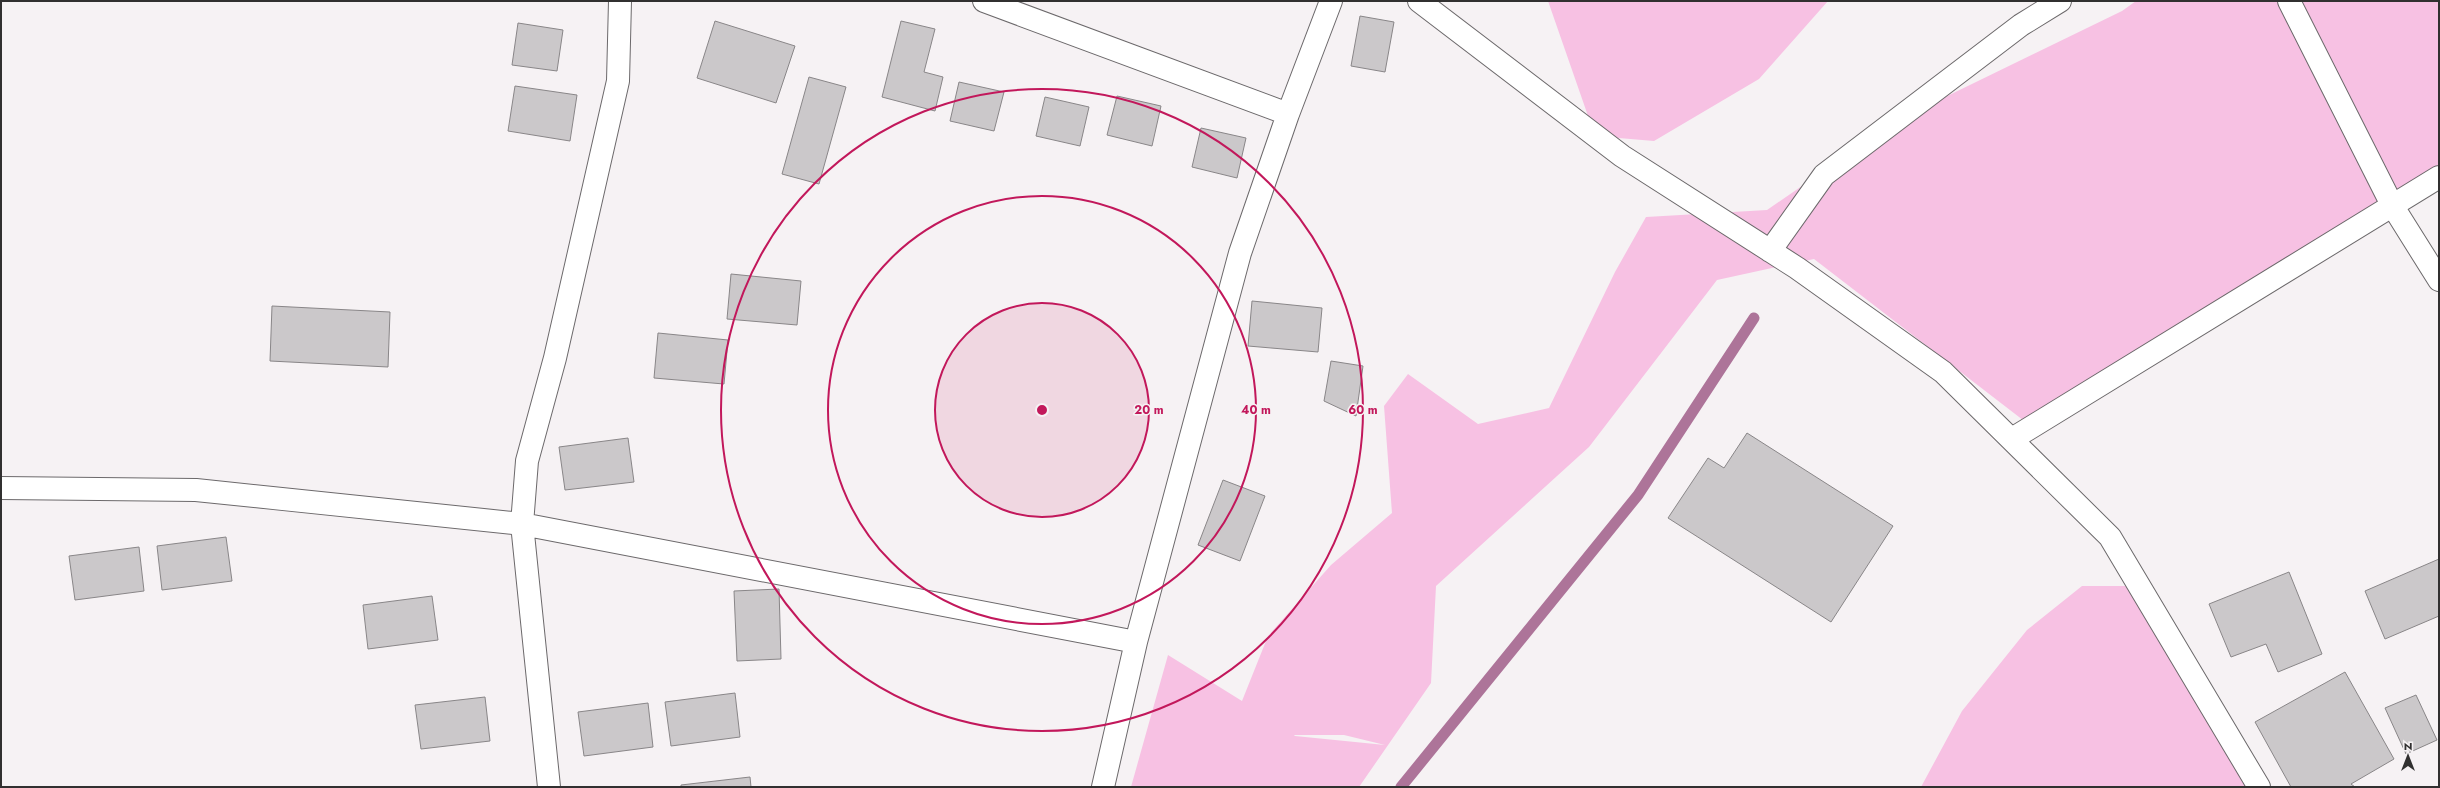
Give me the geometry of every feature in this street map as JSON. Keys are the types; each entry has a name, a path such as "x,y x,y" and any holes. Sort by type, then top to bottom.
{"street":[{"path":"549,787 522,524 527,461 555,358 618,81 620,1"},
{"path":"984,1 1288,114"},
{"path":"1104,787 1136,642 1240,253 1288,114 1331,1"},
{"path":"1419,1 1622,156 1770,251 1942,372 2012,439 2110,537 2259,787"},
{"path":"1770,251 1824,175 2021,24 2060,1"},
{"path":"2289,1 2392,205 2439,280"},
{"path":"2012,439 2439,176"},
{"path":"1,488 196,490 522,524 1136,642"}],"shaded area":[{"path":"1548,1 1828,1 1759,79 1654,141 1595,136"},
{"path":"2136,1 2439,1 2439,177 2032,427 1814,259 1717,280 1589,447 1436,586 1431,683 1359,787 1131,787 1168,655 1242,701 1268,636 1331,565 1392,513 1384,406 1408,374 1478,424 1549,408 1615,272 1646,217 1767,210 1896,121 2122,11","holes":["1294,735 1344,735 1385,745"]},
{"path":"2082,586 2140,586 2254,787 1921,787 1962,711 2027,630"}],"building":[{"path":"1360,16 1394,22 1385,72 1351,66"},
{"path":"715,21 795,46 776,103 697,78"},
{"path":"901,21 935,29 924,72 943,77 935,111 882,97"},
{"path":"518,23 563,30 557,71 512,65"},
{"path":"809,77 846,87 819,184 782,174"},
{"path":"959,82 1004,92 994,131 950,121"},
{"path":"515,86 577,95 570,141 508,131"},
{"path":"1117,96 1161,106 1152,146 1107,135"},
{"path":"1045,97 1089,107 1080,146 1036,136"},
{"path":"1201,128 1246,138 1237,178 1192,167"},
{"path":"731,274 801,281 797,325 727,319"},
{"path":"1252,301 1322,308 1318,352 1248,346"},
{"path":"272,306 390,312 388,367 270,361"},
{"path":"658,333 728,340 724,384 654,378"},
{"path":"1331,361 1363,366 1356,416 1324,401"},
{"path":"1747,433 1893,526 1831,622 1668,518 1708,458 1724,468"},
{"path":"628,438 634,482 565,490 559,447"},
{"path":"1223,480 1265,496 1240,561 1198,545"},
{"path":"226,537 232,581 162,590 157,546"},
{"path":"139,547 144,591 75,600 69,556"},
{"path":"2439,559 2439,616 2385,639 2365,591"},
{"path":"2289,572 2322,654 2278,672 2266,644 2231,657 2209,604"},
{"path":"779,589 781,659 737,661 734,591"},
{"path":"432,596 438,640 368,649 363,605"},
{"path":"2345,672 2394,759 2351,784 2355,787 2291,787 2255,722"},
{"path":"735,693 740,737 671,746 665,702"},
{"path":"2416,695 2437,740 2406,754 2385,708"},
{"path":"485,697 490,741 421,749 415,705"},
{"path":"648,703 653,747 584,756 578,712"},
{"path":"750,777 751,787 681,787 681,785"}],"waterway":[{"path":"1401,787 1638,495 1754,318"}]}
